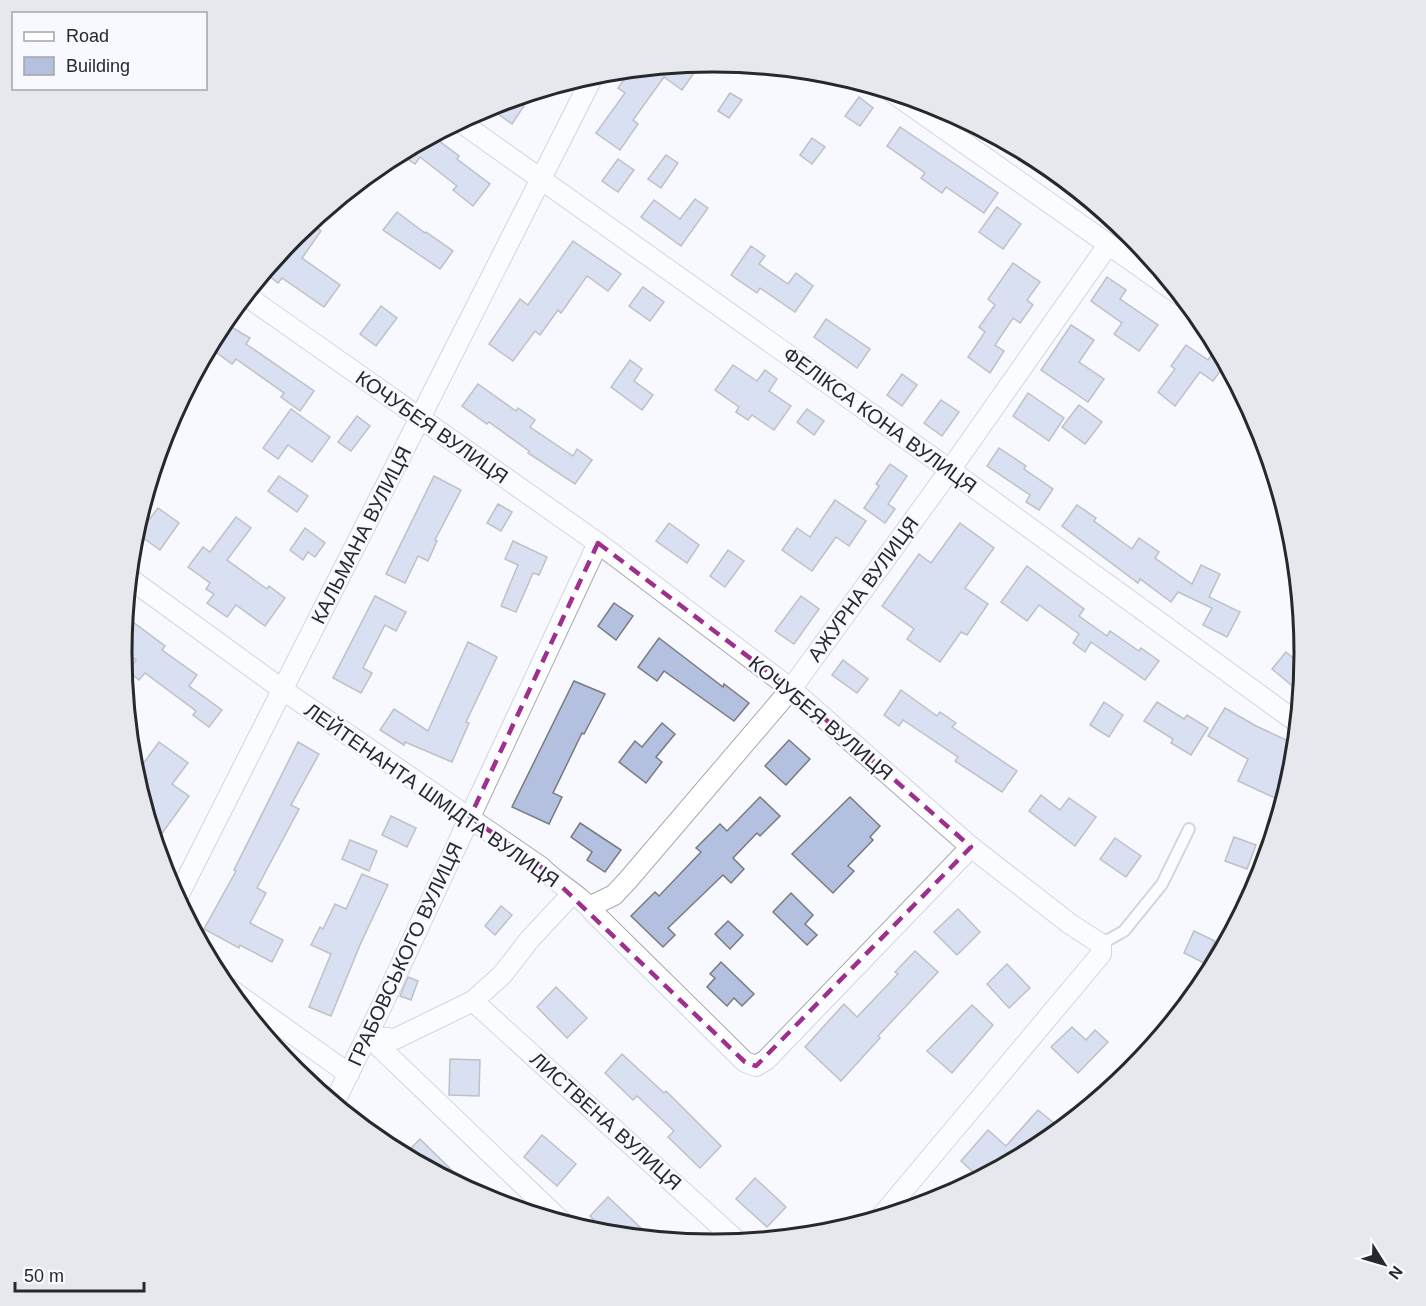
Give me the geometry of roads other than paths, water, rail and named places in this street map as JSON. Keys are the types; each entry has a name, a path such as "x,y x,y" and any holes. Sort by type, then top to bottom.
{"street":[{"name":"КАЛЬМАНА ВУЛИЦЯ","path":"182,888 588,86"},
{"path":"916,109 1158,280"},
{"name":"ФЕЛІКСА КОНА ВУЛИЦЯ","path":"467,127 950,470 1290,717"},
{"name":"АЖУРНА ВУЛИЦЯ","path":"589,907 614,895 628,880 791,689 950,470 1108,245"},
{"name":"КОЧУБЕЯ ВУЛИЦЯ","path":"252,300 598,543 791,689 971,847 1070,924 1101,944"},
{"name":"ГРАБОВСЬКОГО ВУЛИЦЯ","path":"338,1096 368,1036 598,543"},
{"name":"ЛЕЙТЕНАНТА ШМІДТА ВУЛИЦЯ","path":"136,583 282,690 541,867 589,907 745,1062 756,1066 766,1060 971,847"},
{"path":"368,1036 395,1039 473,1001 502,975 530,939 572,894"},
{"path":"890,1206 1101,954 1101,944"},
{"name":"ЛИСТВЕНА ВУЛИЦЯ","path":"473,1001 729,1234"},
{"path":"249,1003 349,1074"},
{"path":"368,1036 549,1210"}],"lane":[{"path":"1101,944 1124,931 1162,884 1189,829"}]}
